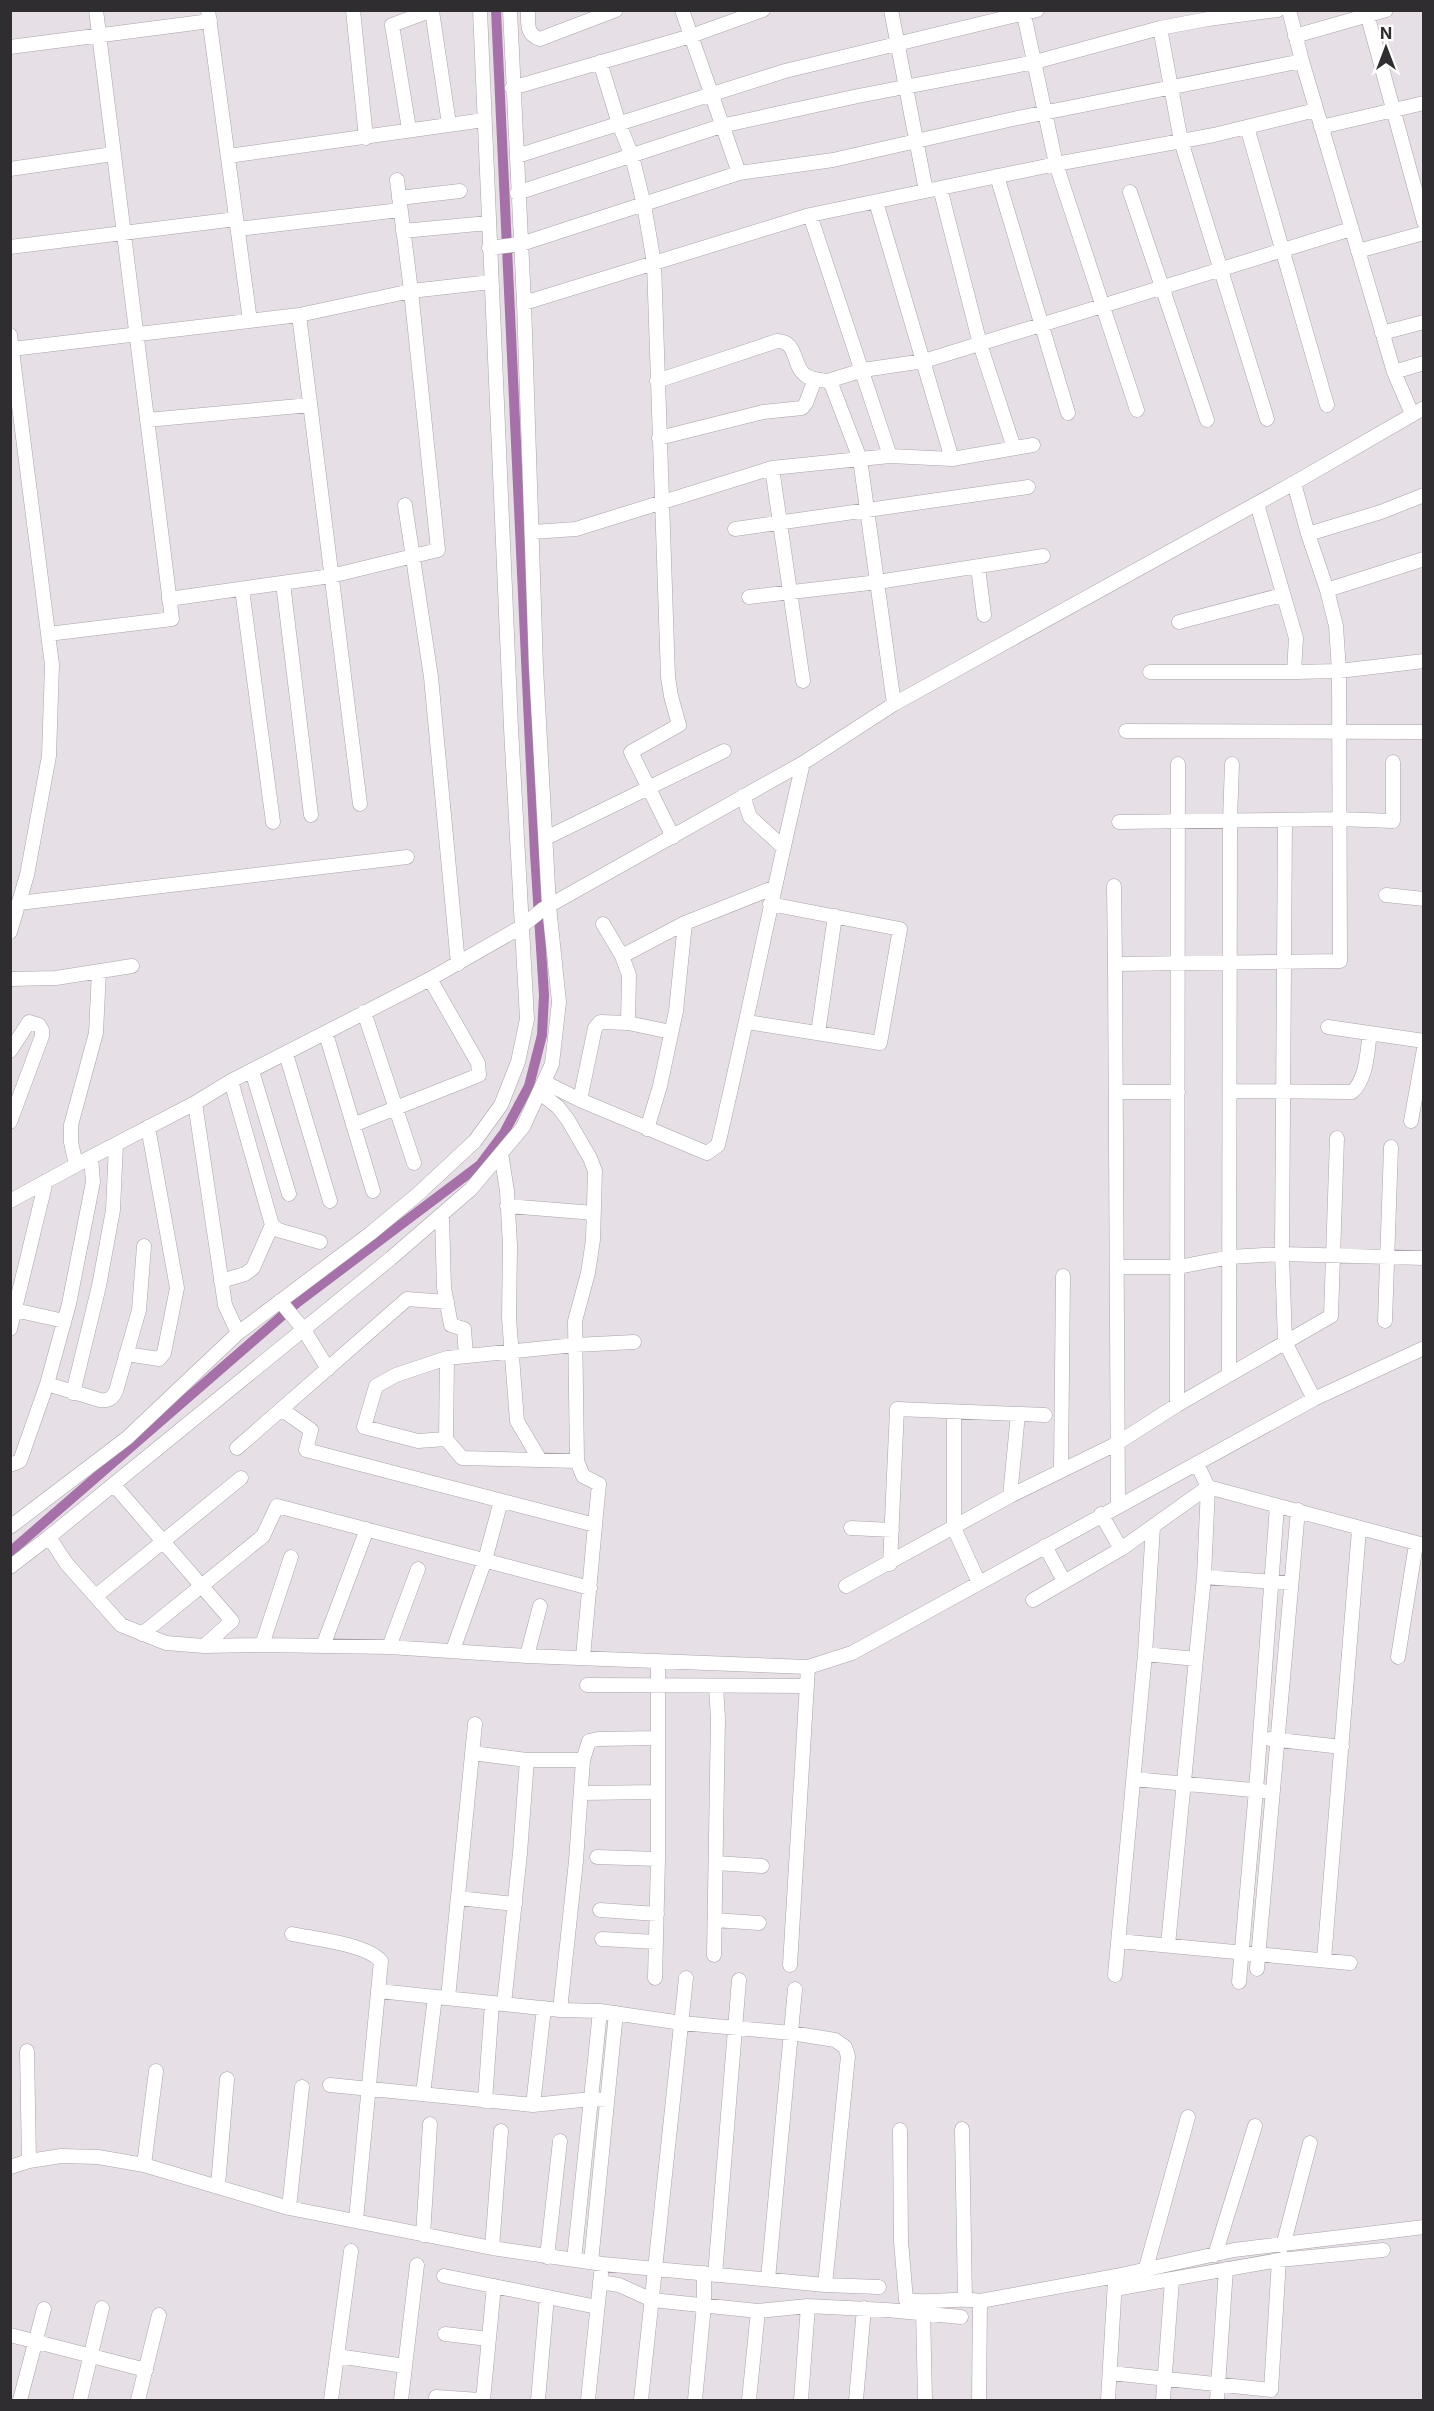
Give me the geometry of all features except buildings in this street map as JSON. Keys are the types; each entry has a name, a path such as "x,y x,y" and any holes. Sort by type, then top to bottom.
{"street":[{"path":"48,634 172,619 96,10"},
{"path":"353,10 366,138"},
{"path":"409,129 392,25 432,10 449,124"},
{"path":"10,1527 143,1425 238,1333 286,1308 418,1194 475,1141 501,1105 518,1062 527,1019 525,923 490,282 493,248 488,223 480,10"},
{"path":"10,1568 304,1330 471,1189 523,1127 552,1064 559,1002 546,907 546,838 536,667 524,303 517,244 517,156 510,10"},
{"path":"528,10 530,33 533,37 540,39 616,10"},
{"path":"682,10 739,173"},
{"path":"512,88 691,36 763,10"},
{"path":"891,10 916,141 1014,448"},
{"path":"517,156 785,71 1037,10"},
{"path":"518,193 721,126 1035,62 1160,28 1278,10"},
{"path":"10,1201 91,1156 195,1103 231,1081 430,980 525,923 546,907 673,837 747,806 803,763 894,704 1257,504 1418,411 1394,372 1316,110 1289,10"},
{"path":"1295,36 1366,13 1386,10"},
{"path":"1023,12 1056,164 1137,410"},
{"path":"1366,13 1424,222"},
{"path":"10,47 99,36 209,16 250,321"},
{"path":"1160,28 1181,141 1267,419"},
{"path":"493,248 517,244 739,173 833,160 1044,113 1302,61"},
{"path":"600,62 619,124 632,156 644,205 654,263 668,671 670,696 679,725 631,752 673,837"},
{"path":"1321,127 1424,103"},
{"path":"524,303 810,215 1056,164 1181,141 1316,110"},
{"path":"228,156 484,120"},
{"path":"1247,127 1327,405"},
{"path":"10,169 113,154"},
{"path":"997,176 1068,413"},
{"path":"169,599 331,576 438,550 397,180"},
{"path":"10,247 123,233 237,224 400,204 460,191"},
{"path":"1130,192 1207,420"},
{"path":"876,202 952,459"},
{"path":"810,215 890,456"},
{"path":"403,231 488,223"},
{"path":"657,381 777,341 785,341 790,346 803,374 821,380 863,370 924,361 1351,229"},
{"path":"1358,251 1424,233"},
{"path":"12,349 299,315 411,291 490,282"},
{"path":"299,315 360,804"},
{"path":"1382,333 1424,322"},
{"path":"10,334 52,665 50,756 27,875 10,932"},
{"path":"1394,372 1424,363"},
{"path":"659,438 763,412 802,408 821,380"},
{"path":"821,380 860,459 894,704"},
{"path":"147,420 310,405"},
{"path":"533,532 576,530 772,468 890,456 952,459 1033,445"},
{"path":"772,468 802,681"},
{"path":"1115,964 1340,961 1339,671 1336,626 1294,483"},
{"path":"735,529 1028,487"},
{"path":"1308,534 1382,512 1424,495"},
{"path":"1257,504 1296,638 1294,672"},
{"path":"405,505 431,677 458,964"},
{"path":"749,597 878,582 1042,556"},
{"path":"1327,590 1424,559"},
{"path":"978,567 984,615"},
{"path":"283,583 311,815"},
{"path":"242,589 273,822"},
{"path":"1179,622 1282,595"},
{"path":"1150,672 1339,671 1424,661"},
{"path":"1126,731 1424,732"},
{"path":"546,838 724,751"},
{"path":"1119,822 1339,819 1394,821 1393,762"},
{"path":"541,1087 580,1100 707,1153 718,1145 747,1022 773,888 803,763"},
{"path":"1177,1404 1178,764"},
{"path":"1229,1375 1232,764"},
{"path":"747,806 783,847"},
{"path":"1285,820 1282,1254 1285,1342 1314,1399"},
{"path":"19,903 407,857"},
{"path":"1114,886 1118,1505"},
{"path":"622,956 685,923 773,888"},
{"path":"1386,895 1424,899"},
{"path":"747,1022 880,1043 900,929 770,904"},
{"path":"818,1033 835,916"},
{"path":"647,1129 660,1086 676,1011 685,923"},
{"path":"603,924 622,956 630,984 628,1023"},
{"path":"10,979 56,978 132,966"},
{"path":"76,1165 70,1142 71,1125 96,1033 99,971"},
{"path":"354,1125 475,1078 480,1070 430,980"},
{"path":"364,1012 414,1163"},
{"path":"580,1100 595,1028 600,1022 608,1020 671,1032"},
{"path":"10,1051 28,1022 39,1024 42,1036 10,1122"},
{"path":"1328,1027 1424,1041"},
{"path":"1230,1091 1352,1092 1359,1086 1362,1078 1370,1033"},
{"path":"326,1034 373,1191"},
{"path":"1411,1121 1424,1049"},
{"path":"286,1054 330,1201"},
{"path":"252,1071 289,1194"},
{"path":"231,1081 272,1225 278,1230 320,1242"},
{"path":"541,1087 568,1120 595,1171 594,1214 588,1272 575,1321 577,1461 583,1476 599,1484 583,1657"},
{"path":"1116,1092 1178,1092"},
{"path":"195,1103 225,1305 238,1333"},
{"path":"126,1354 159,1359 165,1353 177,1288 148,1127"},
{"path":"846,1586 1010,1496 1116,1444 1177,1404 1331,1316 1337,1138"},
{"path":"73,1393 99,1286 115,1198 116,1144"},
{"path":"1385,1321 1391,1147"},
{"path":"501,1153 510,1246 510,1353 517,1421 540,1460"},
{"path":"10,1465 20,1461 47,1384 64,1321 93,1182 91,1156"},
{"path":"10,1329 46,1181"},
{"path":"507,1206 594,1214"},
{"path":"442,1215 447,1302 451,1325 464,1329 466,1356"},
{"path":"221,1281 245,1274 253,1268 272,1225"},
{"path":"47,1384 106,1401 112,1398 141,1297 144,1246"},
{"path":"1118,1267 1178,1267 1230,1257 1282,1254 1424,1258"},
{"path":"1061,1470 1063,1276"},
{"path":"237,1448 407,1299 447,1302"},
{"path":"286,1308 304,1330 327,1369"},
{"path":"13,1310 64,1321"},
{"path":"446,1439 418,1441 364,1427 376,1386 396,1375 447,1358 634,1342"},
{"path":"1033,1600 1121,1549 1153,1527 1202,1475 1314,1399 1424,1348"},
{"path":"447,1358 446,1439 462,1458 577,1461"},
{"path":"281,1409 311,1430 306,1450 595,1525"},
{"path":"890,1563 897,1409 1045,1415"},
{"path":"954,1412 954,1528 979,1583"},
{"path":"1010,1496 1018,1414"},
{"path":"49,1537 66,1563 121,1625 166,1643 204,1646 389,1647 527,1656 583,1657 658,1672 716,1687 808,1676 979,1583 1049,1554 1106,1522 1118,1505 1202,1475 1277,1506 1420,1545 1398,1657"},
{"path":"1168,1945 1204,1577 1202,1475"},
{"path":"96,1596 241,1478"},
{"path":"114,1485 232,1621 204,1646"},
{"path":"453,1650 484,1560 501,1501"},
{"path":"142,1634 263,1536 277,1506 590,1588"},
{"path":"1239,1982 1277,1506"},
{"path":"1257,1969 1298,1510"},
{"path":"1106,1522 1121,1549"},
{"path":"1115,1975 1145,1654 1153,1527"},
{"path":"851,1528 892,1530"},
{"path":"323,1646 367,1529"},
{"path":"1324,1960 1359,1530"},
{"path":"1049,1554 1064,1581"},
{"path":"262,1645 291,1557"},
{"path":"389,1647 418,1569"},
{"path":"1204,1577 1292,1583"},
{"path":"527,1656 540,1606"},
{"path":"1145,1654 1196,1659"},
{"path":"587,1685 658,1672 808,1676"},
{"path":"655,1978 658,1859 658,1672"},
{"path":"789,1965 808,1676"},
{"path":"714,1955 718,1718 716,1687"},
{"path":"423,2094 458,1898 475,1724"},
{"path":"560,2010 576,1861 583,1760 589,1741 598,1738 657,1738"},
{"path":"1259,1738 1342,1747"},
{"path":"472,1753 527,1760 583,1760"},
{"path":"485,2101 498,2003 515,1904 527,1760"},
{"path":"1134,1779 1272,1793"},
{"path":"580,1793 657,1792"},
{"path":"597,1857 658,1859"},
{"path":"716,1863 762,1866"},
{"path":"458,1898 515,1904"},
{"path":"600,1910 657,1914"},
{"path":"715,1920 759,1923"},
{"path":"292,1934 375,1955 381,1961 356,2220"},
{"path":"602,1940 656,1942"},
{"path":"1119,1941 1350,1963"},
{"path":"641,2400 657,2268 686,1978"},
{"path":"695,2400 739,1980"},
{"path":"768,2279 795,1989"},
{"path":"379,1991 560,2010 600,2011 682,2023 791,2033 835,2040 845,2047 848,2056 825,2285"},
{"path":"532,2105 544,2008"},
{"path":"574,2260 600,2011"},
{"path":"588,2400 600,2282 597,2263 607,2100 616,2013"},
{"path":"27,2051 29,2161"},
{"path":"144,2165 156,2071"},
{"path":"218,2185 227,2079"},
{"path":"330,2085 532,2105 591,2099 607,2100"},
{"path":"289,2208 302,2087"},
{"path":"1146,2268 1188,2117"},
{"path":"423,2235 430,2124"},
{"path":"1215,2255 1255,2126"},
{"path":"962,2129 965,2299"},
{"path":"900,2130 901,2241 906,2300 923,2309 965,2299 980,2301 1115,2283 1172,2280 1279,2260 1383,2250"},
{"path":"492,2248 501,2131"},
{"path":"547,2257 560,2141"},
{"path":"1283,2246 1310,2142"},
{"path":"10,2167 29,2161 62,2156 98,2157 144,2165 218,2185 289,2208 492,2248 597,2263 825,2285 879,2287"},
{"path":"1115,2283 1146,2268 1234,2250 1283,2246 1424,2227"},
{"path":"331,2400 351,2251"},
{"path":"1110,2373 1218,2385 1271,2395 1279,2260"},
{"path":"401,2400 417,2265"},
{"path":"1217,2400 1226,2270"},
{"path":"444,2276 597,2307"},
{"path":"1163,2400 1172,2280"},
{"path":"600,2282 619,2285 652,2300 758,2311 808,2306 923,2309 961,2317"},
{"path":"1108,2400 1115,2283"},
{"path":"436,2397 482,2400 494,2286"},
{"path":"538,2400 547,2297"},
{"path":"979,2400 980,2301"},
{"path":"801,2400 808,2306"},
{"path":"80,2400 102,2308"},
{"path":"856,2400 864,2308"},
{"path":"20,2400 44,2309"},
{"path":"923,2309 925,2400"},
{"path":"749,2400 758,2311"},
{"path":"138,2400 159,2315"},
{"path":"445,2334 489,2340"},
{"path":"10,2335 146,2370"},
{"path":"337,2356 405,2366"}],"waterway":[{"path":"10,1552 298,1302 480,1165 504,1133 529,1086 542,1035 544,995 535,854 496,10"}]}
